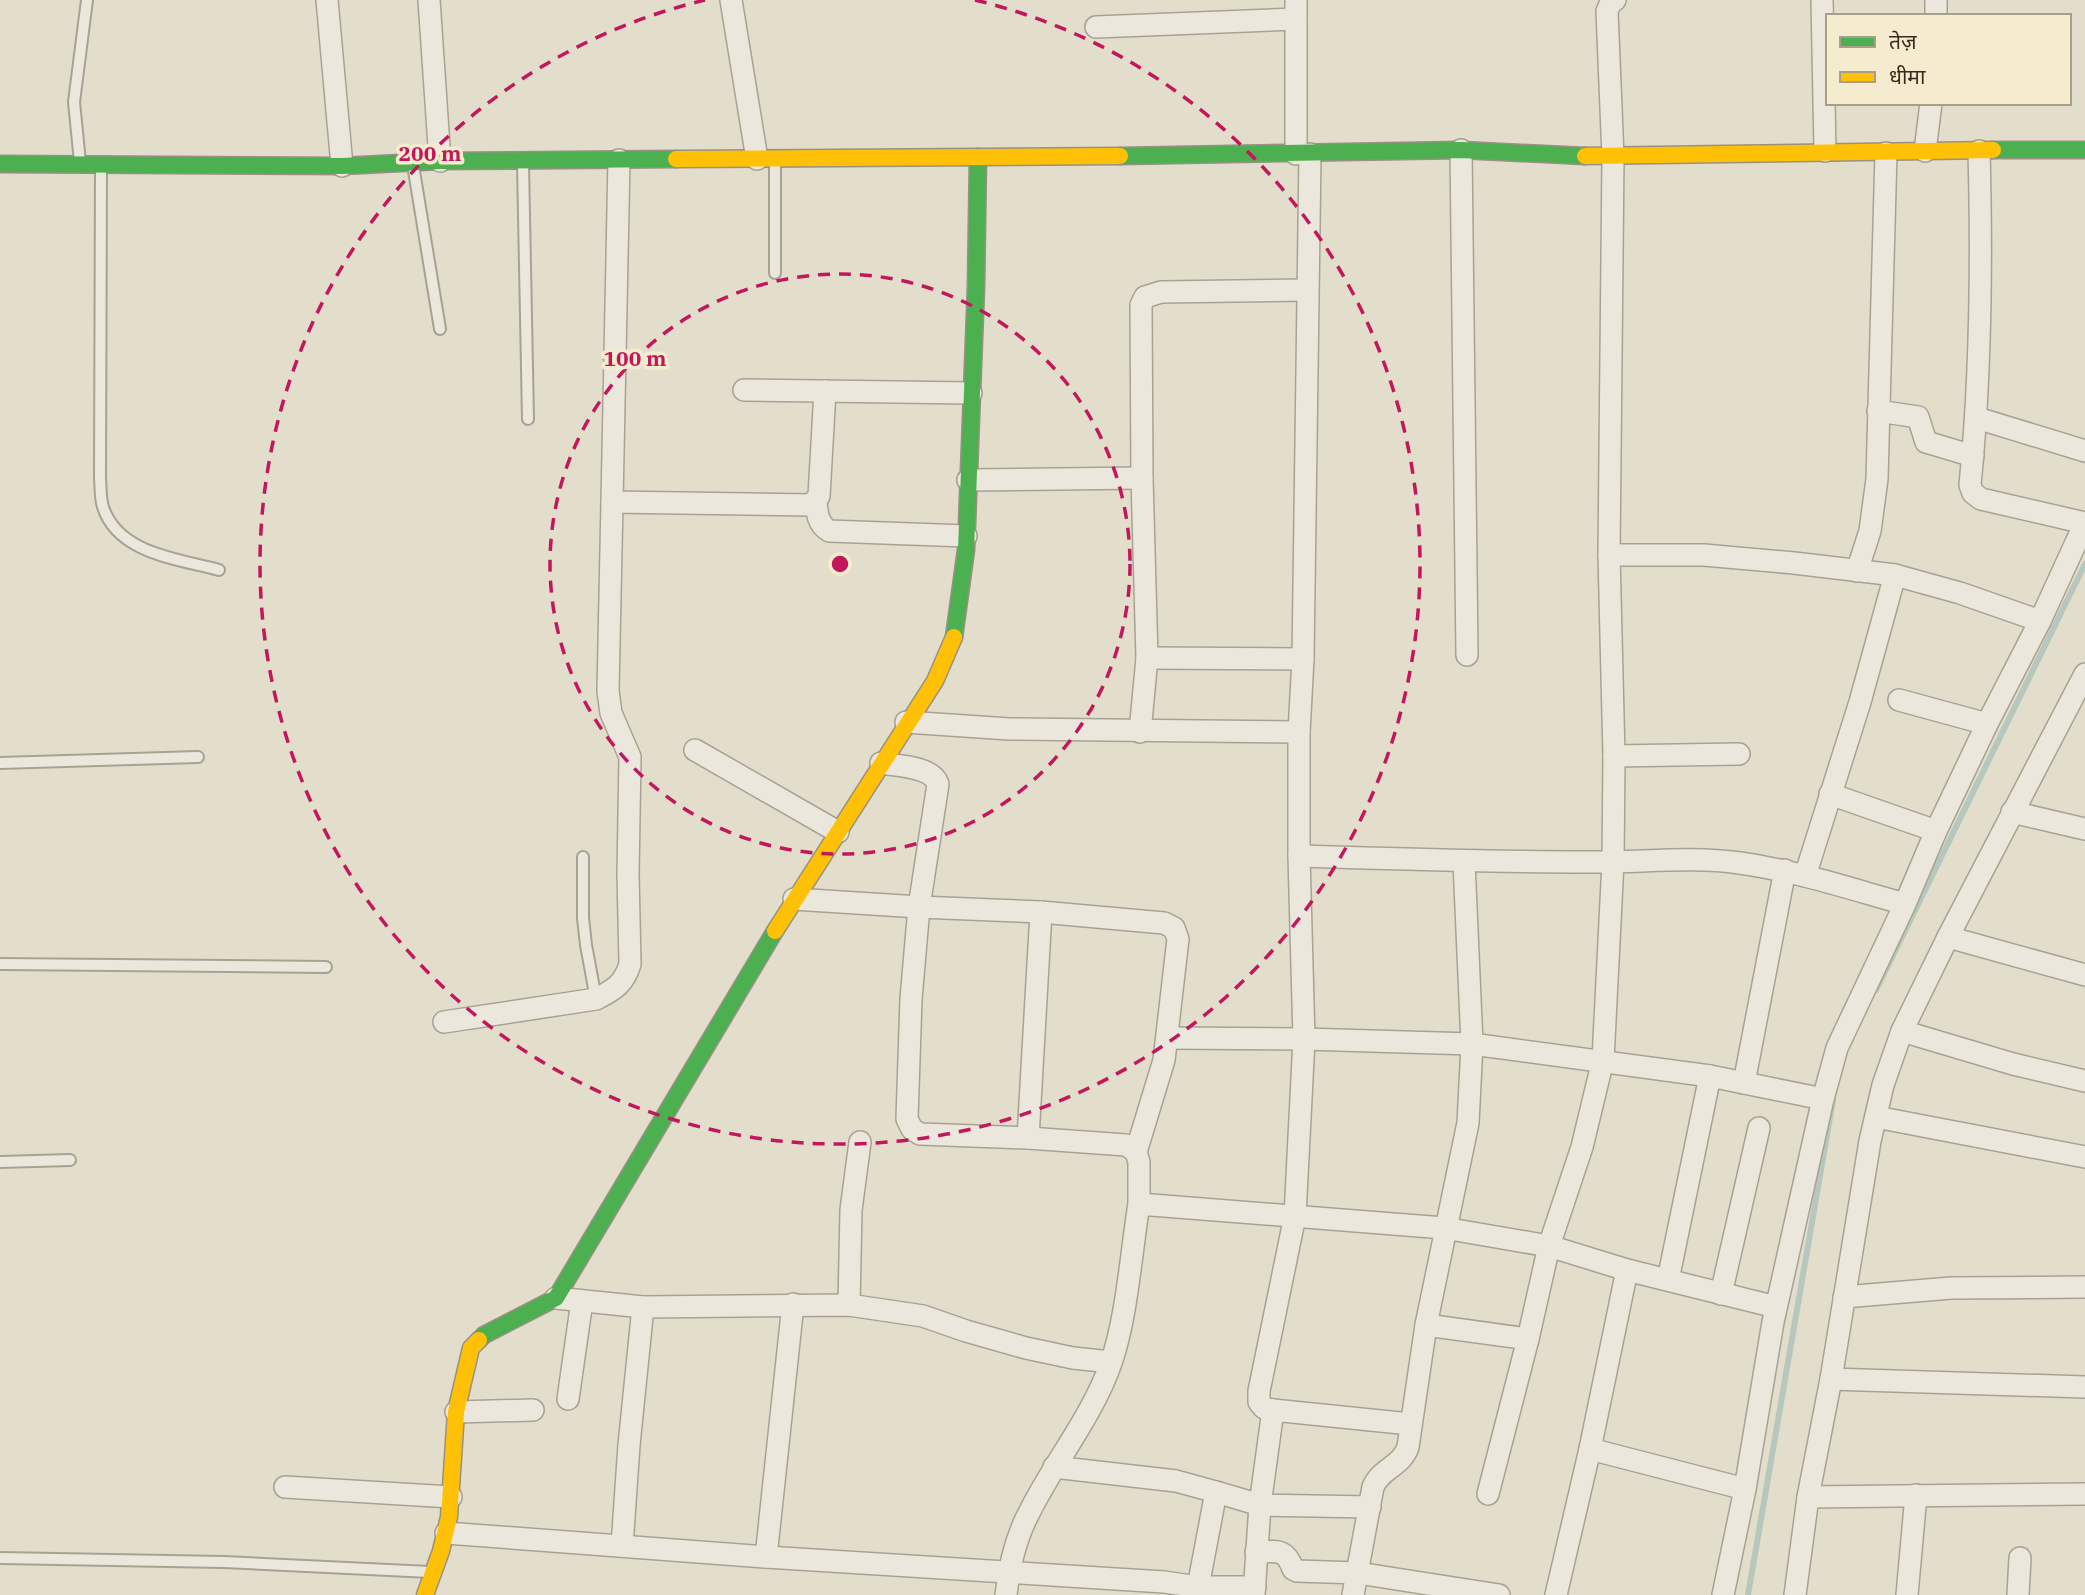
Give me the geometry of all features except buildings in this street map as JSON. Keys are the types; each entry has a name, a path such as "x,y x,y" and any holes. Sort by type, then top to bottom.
{"main road":[{"path":"0,164 342,166 412,162 1303,154 1461,150 1613,157 1825,151 1886,153 2085,150"},
{"path":"425,1595 446,1533 456,1412 468,1357 475,1341 556,1298 794,899 935,681 954,636 961,596 966,536 976,287 978,157"}],"street":[{"path":"327,0 342,166"},
{"path":"429,0 440,162"},
{"path":"731,0 766,159"},
{"path":"1488,1494 1549,1246 1582,1147 1602,1060 1613,863 1614,756 1609,555 1613,157 1607,11 1615,0"},
{"path":"1815,0 1822,0 1825,151"},
{"path":"1096,27 1296,9 1307,290 1303,659 1299,732 1304,1039 1295,1216 1259,1402 1264,1408 1273,1410 1410,1424"},
{"path":"1926,151 1931,105"},
{"path":"1461,150 1467,654"},
{"path":"1723,1595 1745,1489 1776,1307 1837,1048 1936,831 2085,523 1981,499 1973,493 1970,485 1977,418 1981,246 1979,151"},
{"path":"1857,571 1870,531 1877,479 1886,153"},
{"path":"444,1022 596,999 616,989 626,978 630,964 630,757 611,713 608,691 619,160"},
{"path":"1140,732 1147,658 1141,304 1145,297 1161,292 1307,290"},
{"path":"744,390 971,393"},
{"path":"612,502 804,507 816,501 819,496 825,391"},
{"path":"1878,411 1918,417 1926,442 1973,456"},
{"path":"1977,418 2085,451"},
{"path":"968,480 1142,478"},
{"path":"816,501 818,520 822,527 829,531 966,536"},
{"path":"1609,555 1704,555 1895,575 1960,593 2039,621"},
{"path":"1744,1083 1795,873 1830,794 1860,702 1895,575"},
{"path":"1147,658 1303,659"},
{"path":"1795,1595 1808,1497 1883,1085 1902,1031 1948,937 2085,674"},
{"path":"1899,700 1987,724"},
{"path":"906,722 1009,729 1299,732"},
{"path":"695,750 838,832"},
{"path":"1614,756 1738,754"},
{"path":"881,763 926,772 936,778 938,784 919,907 911,999 907,1119 912,1129 920,1134 1126,1145 1136,1152"},
{"path":"1830,794 1936,831"},
{"path":"2012,811 2085,829"},
{"path":"1299,856 1464,862 1613,863 1689,859 1737,863 1795,873 1905,904"},
{"path":"1353,1595 1373,1487 1377,1478 1404,1457 1444,1228 1460,1169 1468,1123 1472,1044 1464,862"},
{"path":"794,899 1041,912 1164,923 1174,928 1178,939 1164,1060 1136,1152 1139,1162 1139,1204 1123,1309 1111,1362 1094,1400 1027,1515 1009,1572 1006,1595"},
{"path":"1028,1138 1041,912"},
{"path":"1948,937 2085,975"},
{"path":"1902,1031 2013,1064 2085,1080"},
{"path":"1168,1038 1472,1044 1710,1076 1823,1099"},
{"path":"1668,1280 1710,1076"},
{"path":"1876,1117 2085,1157"},
{"path":"1721,1294 1759,1128"},
{"path":"849,1304 851,1210 860,1142"},
{"path":"1139,1204 1444,1228 1549,1246 1627,1270 1776,1307"},
{"path":"1556,1595 1627,1270"},
{"path":"1844,1297 1951,1288 2085,1287"},
{"path":"556,1298 643,1307 849,1304 923,1316 966,1332 1026,1348 1073,1358 1111,1362"},
{"path":"568,1399 582,1301"},
{"path":"766,1557 793,1304"},
{"path":"622,1546 643,1307"},
{"path":"1426,1325 1528,1339"},
{"path":"1831,1379 2085,1387"},
{"path":"456,1412 533,1410"},
{"path":"446,1533 1009,1572 1163,1589 1198,1587 1254,1591 1255,1552 1273,1410"},
{"path":"1590,1449 1745,1489"},
{"path":"1054,1467 1176,1481 1260,1506 1370,1507"},
{"path":"285,1487 451,1497"},
{"path":"1198,1587 1216,1492"},
{"path":"1808,1497 2085,1494"},
{"path":"1908,1595 1916,1495"},
{"path":"1255,1552 1283,1553 1297,1572 1358,1573 1499,1595"},
{"path":"2018,1595 2020,1558"}],"lane":[{"path":"81,165 74,102 87,0"},
{"path":"766,159 775,273"},
{"path":"523,161 528,419"},
{"path":"412,162 440,328"},
{"path":"102,165 102,505 111,523 127,539 144,550 219,570"},
{"path":"0,763 198,757"},
{"path":"583,857 583,918 596,999"},
{"path":"0,964 326,967"},
{"path":"0,1162 69,1160"},
{"path":"0,1558 224,1562 433,1572"}],"waterway":[{"path":"1876,990 2085,564"},
{"path":"1748,1595 1833,1100"}],"traffic: fast":[{"path":"1120,156 1461,150 1585,156"},
{"path":"1993,150 2085,150"},
{"path":"954,637 966,550 978,157"},
{"path":"0,164 342,166 440,161 676,159"},
{"path":"479,1340 556,1298 775,931"}],"traffic: slow":[{"path":"1585,156 1993,150"},
{"path":"676,159 1120,156"},
{"path":"775,931 935,681 954,637"},
{"path":"425,1595 441,1551 449,1517 456,1412 471,1348 479,1340"}]}
